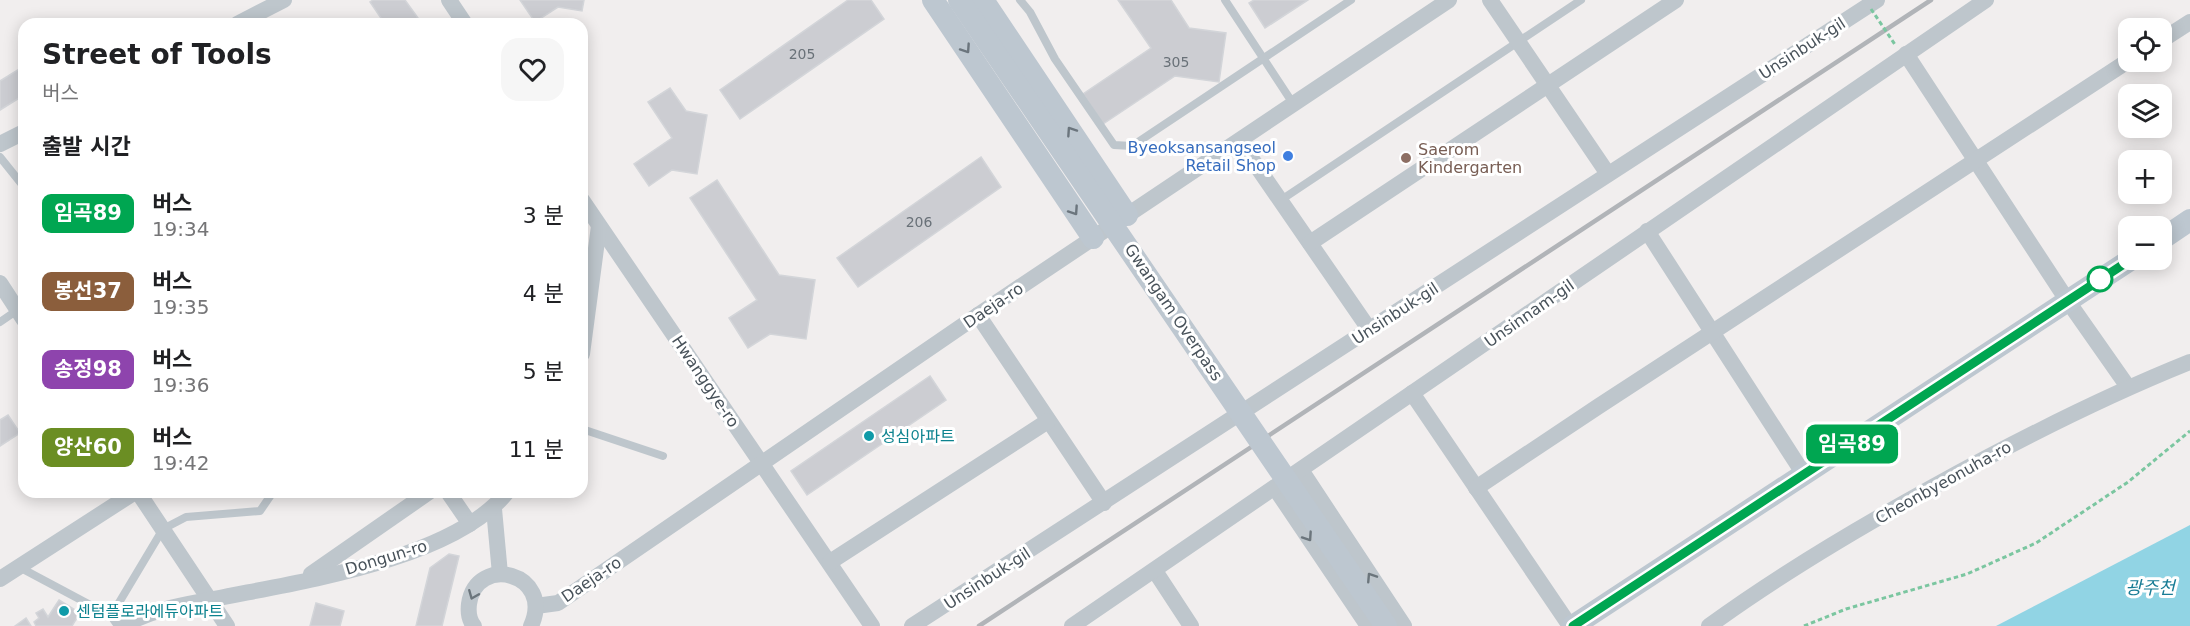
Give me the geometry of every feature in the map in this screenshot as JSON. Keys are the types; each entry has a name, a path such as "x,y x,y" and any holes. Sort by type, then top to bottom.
{"street":[{"path":"249,18 284,0"},
{"path":"448,0 461,18"},
{"path":"933,0 1093,238"},
{"name":"Gwangam Overpass","path":"959,0 1386,626"},
{"path":"983,0 1127,215"},
{"name":"Daeja-ro","path":"536,606 558,603 978,315 1240,142 1449,0"},
{"path":"1490,0 1608,174"},
{"path":"1310,243 1547,83 1676,0"},
{"name":"Unsinnam-gil","path":"1072,626 1155,572 1647,231 1901,50 1986,0"},
{"name":"Unsinbuk-gil","path":"912,626 1872,3"},
{"path":"2172,34 2190,22"},
{"path":"1901,50 1976,159 2067,300 2128,387"},
{"path":"1476,488 2118,68"},
{"path":"0,144 18,135"},
{"path":"1240,142 1370,329"},
{"name":"Hwanggye-ro","path":"588,209 872,626"},
{"path":"2172,232 2190,220"},
{"path":"588,309 599,226"},
{"path":"1647,231 1805,476"},
{"path":"1412,393 1571,626 1805,476 2118,268"},
{"path":"0,284 18,307"},
{"path":"978,315 1104,502"},
{"name":"Cheonbyeonuha-ro","path":"1709,626 1759,590 1864,525 1998,451 2128,387 2190,362"},
{"path":"830,562 1048,421"},
{"path":"1301,470 1404,626"},
{"path":"1275,488 1368,626"},
{"path":"0,579 128,498"},
{"path":"141,498 227,626"},
{"name":"Dongun-ro","path":"300,582 420,498"},
{"path":"452,498 470,524"},
{"name":"Dongun-ro","path":"117,621 300,582 389,559 428,545 470,524 494,509 502,498"},
{"path":"494,509 500,574"},
{"path":"1155,572 1191,626"},
{"path":"474,626 468,610 470,597 477,585 487,577 500,574 513,575 525,582 532,592 536,606 531,626"}],"lane":[{"path":"1020,0 1030,12 1055,59 1113,145 1132,146 1351,0"},
{"path":"1225,0 1294,105"},
{"path":"1281,200 1581,0"},
{"path":"0,157 18,180"},
{"path":"0,321 18,314"},
{"path":"588,431 663,456"},
{"path":"118,626 117,621 163,529 186,517 260,511 269,498"},
{"path":"19,567 117,621"}],"path":[{"path":"1872,3 1901,50"},
{"path":"1804,626 1846,609 1967,574 2036,543 2128,482 2190,431"}],"water":[{"name":"광주천","path":"2190,525 2190,626 1996,626"}],"building":[{"path":"373,0 405,0 418,18 381,18 370,2"},
{"path":"520,0 584,0 582,11 558,7 541,18 532,18"},
{"path":"848,0 871,0 884,19 740,119 720,90"},
{"path":"1118,0 1171,0 1189,28 1226,33 1219,82 1175,76 1103,124 1083,94 1151,48"},
{"path":"1254,0 1308,0 1265,28 1249,3"},
{"path":"18,70 18,99 0,110 0,81"},
{"path":"670,88 686,111 707,115 697,174 672,170 649,186 634,164 672,138 648,102"},
{"path":"981,157 1001,187 858,287 837,258"},
{"path":"717,180 779,275 815,280 806,339 770,334 748,348 729,318 757,300 690,198"},
{"name":"성심아파트","path":"930,376 946,400 807,495 791,471"},
{"path":"8,415 18,430 18,434 0,446 0,420"},
{"path":"449,554 459,556 442,626 416,626 430,568"},
{"name":"센텀플로라에듀아파트","path":"59,600 80,613 72,626 36,626 34,622 39,618 36,613 43,609 48,617"},
{"path":"316,603 344,611 340,626 310,626"},
{"name":"센텀플로라에듀아파트","path":"26,618 31,626 15,626"}],"railway":[{"path":"979,626 1931,0"}],"bus line":[{"name":"임곡89","path":"1573,626 1805,476 2118,268"}],"place":[{"name":"Byeoksansangseol Retail Shop","path":"1288,156"},
{"name":"Saerom Kindergarten","path":"1406,158"},
{"name":"성심아파트","path":"869,436"},
{"name":"센텀플로라에듀아파트","path":"64,611"}]}
